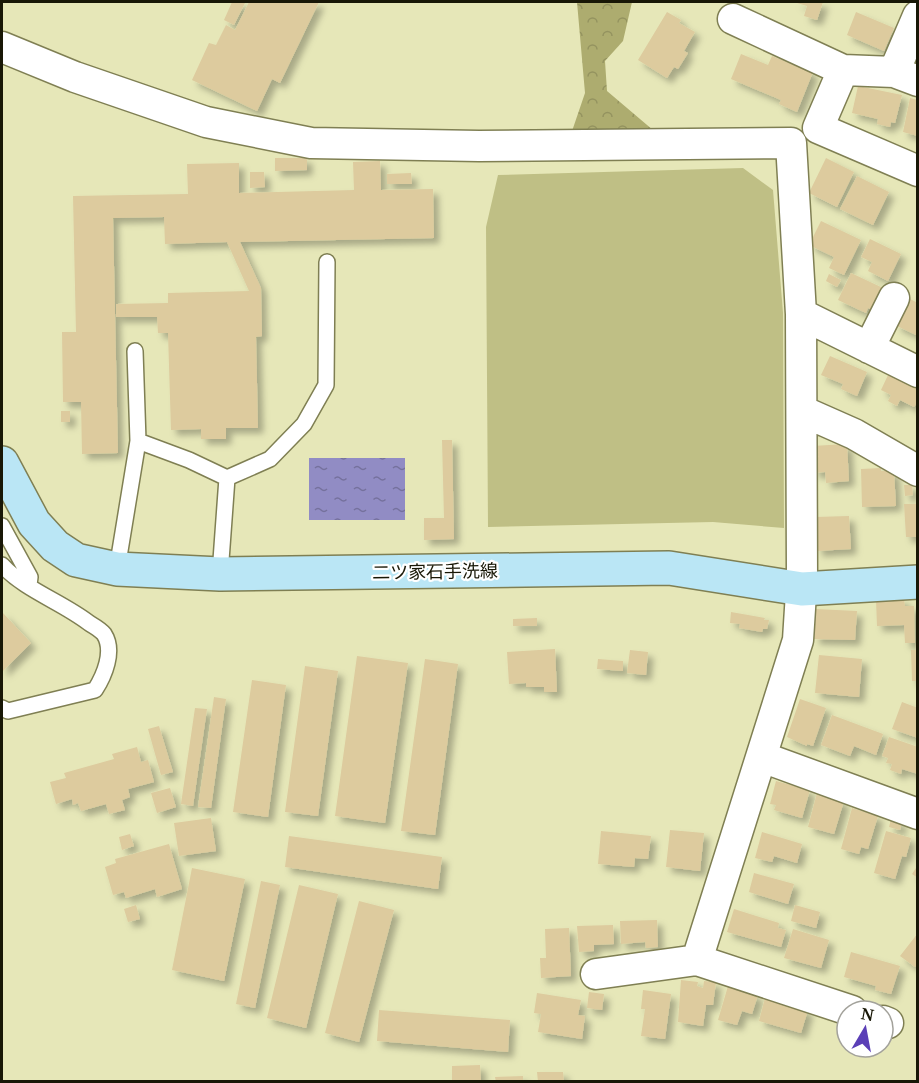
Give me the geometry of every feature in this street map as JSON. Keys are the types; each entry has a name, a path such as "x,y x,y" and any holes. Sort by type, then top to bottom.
{"street":[{"path":"733,19 843,70 906,77 918,16"},
{"path":"2,47 75,77 206,122 311,143 479,146 791,143 801,314 802,589 798,640 697,960"},
{"path":"843,70 818,128 918,171"},
{"path":"869,348 894,298"},
{"path":"801,314 918,372"},
{"path":"802,411 854,434 918,471"},
{"name":"二ツ家石手洗線","path":"2,463 34,523 55,546 76,560 117,569 220,574 669,568 802,589 918,582"},
{"path":"762,757 918,814"},
{"path":"596,974 697,960 835,1005"}],"lane":[{"path":"138,441 189,460 227,478 270,459 304,424 326,385 327,262"},
{"path":"117,569 138,441 135,351"},
{"path":"220,574 227,478"},
{"path":"2,526 30,577 29,585"},
{"path":"2,565 13,577 84,619 104,634 109,653 105,676 95,690 8,711 2,708"}],"green space":[{"path":"577,2 632,2 623,41 605,61 607,91 660,136 570,137 585,93"},
{"path":"743,168 773,190 783,313 784,528 713,522 488,527 486,227 498,175"}],"water":[{"path":"309,458 405,458 405,520 309,520"}],"building":[{"path":"232,2 245,3 234,25 224,20"},
{"path":"249,2 319,2 280,83 272,79 257,111 192,80 209,43 216,45 226,25 235,30"},
{"path":"794,2 823,2 817,20 804,16 807,6"},
{"path":"667,12 681,20 679,23 695,32 684,51 688,53 678,69 674,67 667,78 638,60"},
{"path":"856,12 894,28 884,51 847,35"},
{"path":"741,54 768,65 772,56 813,72 797,112 779,104 781,100 731,79"},
{"path":"858,86 902,95 895,123 891,122 890,127 877,124 878,119 852,113"},
{"path":"910,98 918,100 918,136 903,132"},
{"path":"275,158 307,158 307,170 275,171"},
{"path":"826,158 854,172 837,207 809,193"},
{"path":"380,161 381,190 433,189 434,238 240,242 261,288 262,336 256,337 258,428 226,428 226,439 201,439 201,429 171,430 168,333 158,333 157,317 116,317 116,304 168,303 168,293 249,291 227,242 165,244 164,217 113,218 118,453 82,454 81,402 63,402 62,332 76,332 73,196 188,194 187,164 239,163 239,193 354,190 353,162"},
{"path":"250,172 264,172 265,187 250,188"},
{"path":"411,173 412,184 387,184 387,174"},
{"path":"857,176 889,192 873,225 840,209"},
{"path":"821,221 861,240 844,275 829,268 834,257 809,245"},
{"path":"870,239 901,254 888,281 868,271 872,262 861,257"},
{"path":"851,273 885,289 874,311 868,308 866,313 838,300"},
{"path":"829,274 841,280 837,287 826,281"},
{"path":"908,298 918,303 918,336 895,325"},
{"path":"830,356 867,372 857,396 841,389 843,384 821,375"},
{"path":"889,373 918,388 918,401 914,407 900,400 897,406 888,401 891,395 881,390"},
{"path":"61,411 70,411 70,422 61,422"},
{"path":"442,440 452,440 454,539 424,540 424,518 444,518"},
{"path":"847,444 849,481 826,483 825,472 814,473 812,446"},
{"path":"881,468 881,471 894,471 896,506 862,507 861,469"},
{"path":"904,485 912,485 913,495 905,496"},
{"path":"904,504 918,504 918,537 906,537"},
{"path":"849,516 851,549 817,551 815,517"},
{"path":"904,599 905,606 914,606 915,643 905,643 904,625 877,626 876,600"},
{"path":"815,609 857,611 855,640 814,639"},
{"path":"2,612 31,643 2,672"},
{"path":"731,612 765,618 764,620 769,620 767,629 763,629 762,632 739,628 740,624 730,623"},
{"path":"537,618 537,626 513,626 513,619"},
{"path":"555,649 557,692 544,692 544,687 526,687 526,683 509,684 507,652"},
{"path":"630,650 648,652 646,675 627,673"},
{"path":"911,650 918,650 918,681 912,681"},
{"path":"819,655 862,659 859,697 815,693"},
{"path":"357,656 408,663 385,823 335,816"},
{"path":"425,659 458,664 435,835 401,831"},
{"path":"598,659 623,661 623,671 597,669"},
{"path":"305,666 338,671 318,816 285,812"},
{"path":"252,680 286,685 268,817 233,812"},
{"path":"214,697 226,699 211,808 198,807"},
{"path":"800,699 826,708 813,746 807,744 807,746 787,737"},
{"path":"902,702 918,708 918,738 892,729"},
{"path":"195,708 207,709 193,806 181,804"},
{"path":"832,715 883,734 876,755 854,746 850,756 821,745"},
{"path":"159,726 173,772 161,775 148,729"},
{"path":"889,737 918,747 918,774 902,769 901,774 890,770 892,764 886,763 888,758 882,756"},
{"path":"137,747 141,762 148,760 154,782 128,789 130,797 122,800 125,810 109,814 106,804 81,811 78,803 73,805 72,799 56,804 50,782 66,778 64,773 114,759 112,754"},
{"path":"776,781 810,790 802,818 774,810 776,805 770,804"},
{"path":"170,788 176,807 157,813 151,793"},
{"path":"817,793 844,801 834,834 808,827"},
{"path":"852,808 878,816 868,849 861,847 859,854 841,849"},
{"path":"211,818 216,851 179,856 174,823"},
{"path":"891,819 902,822 900,830 889,827"},
{"path":"670,830 704,833 700,871 666,867"},
{"path":"601,831 651,836 648,859 635,858 634,867 598,864"},
{"path":"886,831 911,838 906,857 902,856 895,879 874,873"},
{"path":"762,832 802,844 797,863 774,856 772,862 755,858"},
{"path":"130,834 134,846 122,850 119,837"},
{"path":"289,836 442,857 438,889 285,867"},
{"path":"169,844 182,889 157,897 155,889 126,898 124,892 113,895 105,867 116,863 115,859"},
{"path":"918,865 918,878 912,874"},
{"path":"192,868 245,879 224,981 172,970"},
{"path":"754,873 794,884 788,904 749,892"},
{"path":"261,881 280,885 255,1008 236,1004"},
{"path":"299,885 338,894 306,1028 267,1018"},
{"path":"359,901 394,910 359,1042 325,1033"},
{"path":"136,905 140,919 128,922 124,909"},
{"path":"795,905 820,912 816,928 791,921"},
{"path":"734,909 779,923 778,928 786,930 781,947 727,932"},
{"path":"657,920 658,947 646,948 645,942 621,944 620,921"},
{"path":"613,925 614,944 594,945 594,951 579,952 577,926"},
{"path":"569,928 571,976 541,978 540,958 546,958 545,929"},
{"path":"793,929 829,940 821,968 784,958"},
{"path":"918,933 918,964 915,967 900,956"},
{"path":"851,952 900,966 891,994 875,990 876,986 844,977"},
{"path":"681,980 698,982 697,986 703,988 704,981 716,982 713,1005 706,1005 703,1026 678,1022"},
{"path":"728,986 758,995 752,1014 742,1011 737,1025 718,1020"},
{"path":"643,990 671,994 665,1039 641,1036 645,1009 641,1009"},
{"path":"589,992 604,994 602,1010 587,1008"},
{"path":"537,993 581,1000 578,1015 585,1016 582,1039 538,1032 541,1014 534,1013"},
{"path":"765,998 808,1010 801,1033 759,1021"},
{"path":"379,1010 510,1020 508,1052 377,1041"},
{"path":"480,1065 481,1082 452,1082 452,1066"},
{"path":"537,1072 563,1072 564,1082 538,1082"},
{"path":"523,1076 523,1082 496,1082 495,1077"}]}
